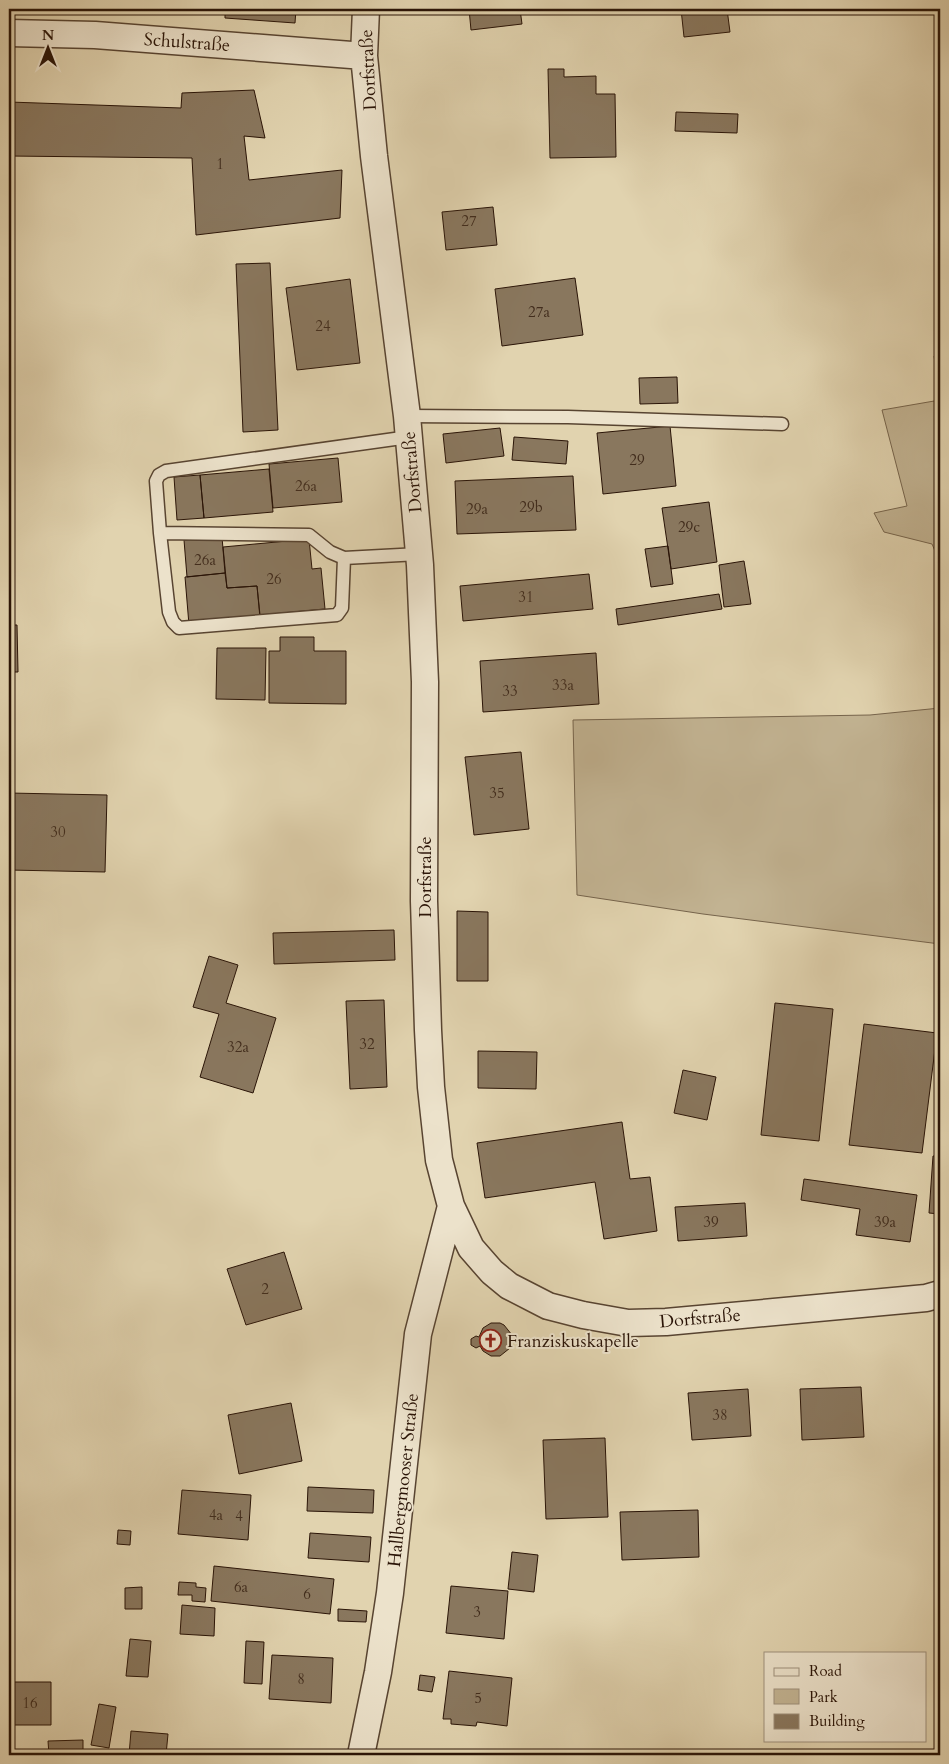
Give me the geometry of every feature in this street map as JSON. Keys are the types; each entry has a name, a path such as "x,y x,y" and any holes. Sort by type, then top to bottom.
{"street":[{"name":"Dorfstraße","path":"366,9 364,56 374,156 408,427 419,554 425,682 424,901 428,1030 431,1087 438,1154 451,1206 471,1248 497,1277 509,1286 548,1306 583,1315 628,1323 666,1322 916,1298 940,1294"},
{"name":"Schulstraße","path":"9,34 95,35 364,56"},
{"name":"Hallbergmooser Straße","path":"362,1755 378,1672 390,1593 418,1334 451,1206"}],"lane":[{"path":"344,558 342,608 337,615 179,628 172,622 169,612 156,481 159,475 166,471 408,427 568,417 782,424"},
{"path":"160,533 309,535 330,552 344,558 419,554"}],"green space":[{"path":"934,356 940,356 940,396"},
{"path":"940,400 940,563 932,544 884,532 874,513 907,506 882,410"},
{"path":"940,708 940,944 703,914 577,895 573,720 870,715"}],"building":[{"path":"225,9 296,9 295,23 225,18"},
{"path":"469,9 520,9 522,24 471,30"},
{"path":"681,9 727,9 730,32 684,37"},
{"path":"548,69 564,69 564,77 596,76 596,94 615,94 616,157 550,158"},
{"path":"254,90 265,138 244,136 249,180 342,170 340,218 196,235 192,158 9,156 9,102 181,108 182,93"},
{"path":"676,112 738,114 737,133 675,131"},
{"path":"493,207 497,245 446,250 442,212"},
{"path":"270,263 278,430 243,432 236,264"},
{"path":"575,278 583,335 502,346 495,289"},
{"path":"350,279 360,363 297,370 286,288"},
{"path":"677,377 678,403 640,404 639,378"},
{"path":"670,426 676,486 603,494 597,433"},
{"path":"500,428 504,456 446,463 443,434"},
{"path":"514,437 568,441 566,464 512,460"},
{"path":"338,458 342,502 273,508 269,464"},
{"path":"269,469 273,512 204,518 200,475"},
{"path":"200,475 204,518 177,520 174,477"},
{"path":"573,476 576,530 457,534 455,481"},
{"path":"709,502 717,562 671,569 662,508"},
{"path":"222,537 225,573 187,577 184,540"},
{"path":"309,539 312,569 321,568 325,609 260,615 257,586 227,588 223,547"},
{"path":"668,546 673,584 651,587 645,549"},
{"path":"744,561 751,604 724,607 719,565"},
{"path":"225,573 227,588 257,586 260,618 189,625 185,577"},
{"path":"589,574 593,609 463,621 460,586"},
{"path":"719,594 722,609 618,625 616,609"},
{"path":"9,625 17,625 18,672 9,672"},
{"path":"280,637 314,637 314,651 346,651 346,704 269,703 269,651 280,651"},
{"path":"217,648 266,648 265,700 216,699"},
{"path":"596,653 599,704 483,712 480,661"},
{"path":"521,752 529,829 474,835 465,757"},
{"path":"9,793 107,795 105,872 9,870"},
{"path":"457,911 488,912 488,981 457,981"},
{"path":"394,930 395,960 274,964 273,933"},
{"path":"209,956 238,965 226,1003 276,1018 253,1093 200,1077 219,1014 193,1007"},
{"path":"384,1000 387,1087 350,1089 346,1001"},
{"path":"775,1003 833,1009 819,1141 761,1135"},
{"path":"864,1024 937,1033 922,1153 849,1145"},
{"path":"478,1051 537,1052 536,1089 478,1088"},
{"path":"683,1070 716,1077 707,1120 674,1113"},
{"path":"622,1122 630,1179 650,1177 657,1231 604,1239 595,1182 485,1198 477,1143"},
{"path":"933,1156 940,1156 940,1214 929,1213"},
{"path":"804,1179 917,1195 910,1242 856,1235 860,1209 801,1200"},
{"path":"745,1203 747,1236 678,1241 675,1207"},
{"path":"284,1252 302,1309 246,1325 227,1269"},
{"name":"Franziskuskapelle","path":"491,1323 504,1325 512,1335 510,1348 500,1356 491,1356 483,1351 480,1346 476,1348 471,1345 471,1339 476,1336 479,1337 483,1328"},
{"path":"861,1387 864,1437 802,1440 800,1389"},
{"path":"748,1389 751,1436 692,1440 688,1393"},
{"path":"291,1403 302,1461 239,1474 228,1415"},
{"path":"605,1438 608,1517 546,1519 543,1440"},
{"path":"308,1487 374,1490 373,1513 307,1511"},
{"path":"182,1490 251,1495 248,1540 178,1534"},
{"path":"698,1510 699,1557 622,1560 620,1512"},
{"path":"118,1530 131,1531 130,1545 117,1544"},
{"path":"310,1533 371,1537 369,1562 308,1558"},
{"path":"512,1552 538,1555 534,1592 508,1589"},
{"path":"214,1566 334,1579 330,1614 211,1601"},
{"path":"179,1582 196,1583 196,1587 206,1588 205,1602 192,1601 192,1595 178,1595"},
{"path":"451,1586 508,1591 504,1639 446,1633"},
{"path":"142,1587 142,1609 125,1609 125,1588"},
{"path":"182,1605 215,1608 214,1636 180,1634"},
{"path":"338,1609 367,1611 366,1622 338,1621"},
{"path":"130,1639 151,1641 148,1677 126,1676"},
{"path":"246,1641 264,1642 262,1684 244,1683"},
{"path":"272,1655 333,1658 331,1703 269,1699"},
{"path":"449,1671 512,1678 507,1726 477,1722 476,1726 451,1724 451,1719 443,1719"},
{"path":"420,1675 435,1677 432,1692 418,1690"},
{"path":"9,1682 51,1682 51,1725 9,1725"},
{"path":"99,1704 116,1707 109,1748 91,1745"},
{"path":"131,1731 168,1734 166,1755 129,1755"},
{"path":"83,1740 83,1755 49,1755 48,1741"}],"place":[{"name":"Franziskuskapelle","path":"491,1341"}]}
